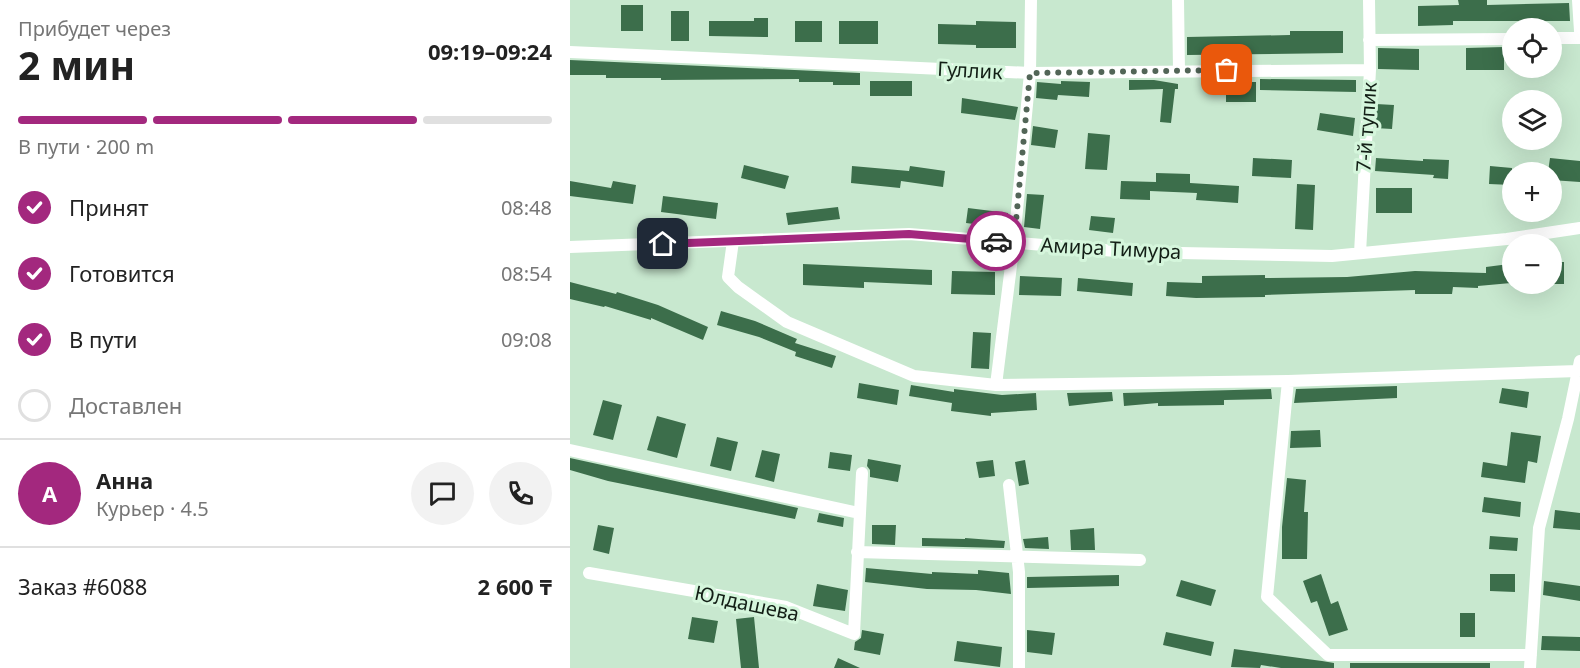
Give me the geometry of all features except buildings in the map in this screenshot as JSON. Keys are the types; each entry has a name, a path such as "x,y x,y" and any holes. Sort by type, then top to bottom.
{"street":[{"path":"996,385 1014,242 1030,73 1030,0"},
{"path":"1178,0 1179,71"},
{"name":"7-й тупик","path":"1360,253 1370,70 1369,0"},
{"path":"1578,0 1580,31"},
{"path":"1562,38 1580,38"},
{"path":"1370,40 1502,39"},
{"name":"Гуллик","path":"570,52 1030,73 1370,70"},
{"path":"1580,228 1580,236"},
{"name":"Амира Тимура","path":"570,248 909,234 1128,252 1332,256 1507,239 1580,228"},
{"path":"733,241 728,278 738,287 787,322 914,376 996,385 1288,381 1579,366 1568,419 1539,528 1530,662 1328,655 1267,597 1288,381"},
{"path":"570,450 859,513"},
{"name":"Юлдашева","path":"589,573 786,607 854,634 862,473"},
{"path":"1009,484 1017,556 1019,668"},
{"path":"857,552 1140,560"}],"way so far":[{"path":"996,241 1014,242 1030,73 1227,70"}],"route":[{"path":"663,244 909,234 996,241"}]}
